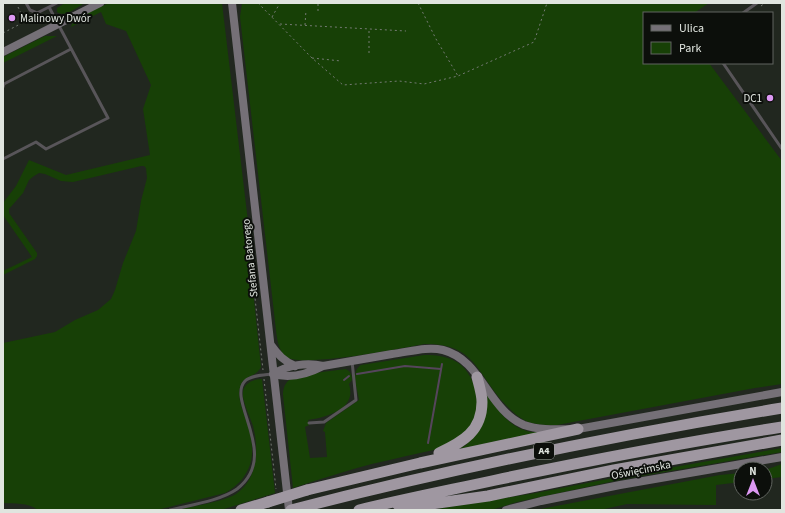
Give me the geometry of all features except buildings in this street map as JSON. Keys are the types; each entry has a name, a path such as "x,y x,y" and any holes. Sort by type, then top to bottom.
{"highway":[{"path":"420,463 467,438 478,424 482,400 477,377"},
{"name":"A4","path":"290,510 461,469 564,447 782,408"},
{"name":"A4","path":"359,510 440,491 587,461 698,440 782,427"},
{"path":"241,510 307,490 420,463 578,429"},
{"path":"389,503 417,506 488,496 630,467 782,440"}],"street":[{"path":"3,52 100,3"},
{"name":"Stefana Batorego","path":"232,3 273,374 290,510"},
{"path":"270,344 280,357 295,366"},
{"path":"273,374 293,376 314,371 323,366 419,350 439,350 451,353 463,360 484,383 504,410 523,424 540,428 578,429 782,392"},
{"path":"273,374 295,366 312,363 323,366"},
{"name":"Oświęcimska","path":"506,510 627,484 782,457"}],"lane":[{"path":"26,3 29,9 37,13 50,5 57,3"},
{"path":"744,12 757,3"},
{"path":"3,159 36,142 46,149 108,118 66,37 58,25 50,5"},
{"path":"3,87 4,84 71,49"},
{"path":"724,64 782,149"},
{"path":"309,423 324,422 356,400 352,361"},
{"path":"170,510 225,496 237,489 249,475 254,462 254,444 251,428 242,400 241,390 246,380 250,378 273,374"}],"path":[{"path":"258,3 342,86 399,81 424,84 458,76 534,42 546,3"},
{"path":"272,17 280,3"},
{"path":"318,3 318,11"},
{"path":"418,3 436,39 458,76"},
{"path":"305,26 306,10"},
{"path":"20,19 26,16"},
{"path":"3,33 29,18"},
{"path":"279,24 406,31"},
{"path":"369,30 369,53"},
{"path":"312,58 341,61"},
{"path":"253,248 251,262 277,493"}],"green space":[{"path":"65,3 85,3 67,13 60,14 57,12 57,8"},
{"path":"109,3 222,3 251,247 250,262 261,367 256,373 244,380 239,391 241,404 252,442 251,461 248,470 242,479 225,493 157,510 38,510 34,507 25,505 3,503 3,343 55,332 75,320 98,310 111,299 136,231 141,201 147,178 146,168 141,166 73,182 61,181 39,173 34,176 29,180 23,193 9,209 9,213 37,253 37,256 35,259 3,275 3,271 32,257 3,215 3,203 16,186 29,160 66,175 150,155 143,109 151,85 126,31 106,24 101,12 71,27 77,19"},
{"path":"242,3 709,3 696,12 643,12 643,64 710,64 782,161 782,384 557,425 544,425 528,422 515,414 494,391 472,361 454,348 441,345 424,344 329,359 294,359 285,356 279,347 277,340 240,17"},
{"path":"45,36 57,36 3,63 3,57"},
{"path":"424,355 439,356 457,362 467,371 472,379 477,398 476,416 466,431 455,440 440,448 365,466 293,488 283,395 284,388 288,381 299,376 345,369 348,370 352,376 352,380 349,384 350,394 348,402 339,410 327,416 308,420 309,425 305,427 310,458 327,457 325,432 323,431 326,423 359,400 355,377 358,368 361,365"},
{"path":"262,379 275,493 221,510 177,510 216,502 230,497 243,488 249,480 255,463 256,444 253,426 245,404 243,393 245,386 254,380"},
{"path":"485,391 495,406 514,425 530,432 540,432 459,449 466,445 476,434"},
{"path":"782,448 782,452 624,479 517,502 491,510 431,510 536,493"},
{"path":"782,464 782,477 773,478 773,467"},
{"path":"733,474 733,483 716,485 716,505 627,504 600,510 535,510"}],"waterway":[{"path":"428,443 442,364"},
{"path":"357,374 405,366 441,369"},
{"path":"344,380 349,376"}],"place":[{"name":"Malinowy Dwór","path":"12,18"},
{"name":"DC1","path":"770,98"}]}
